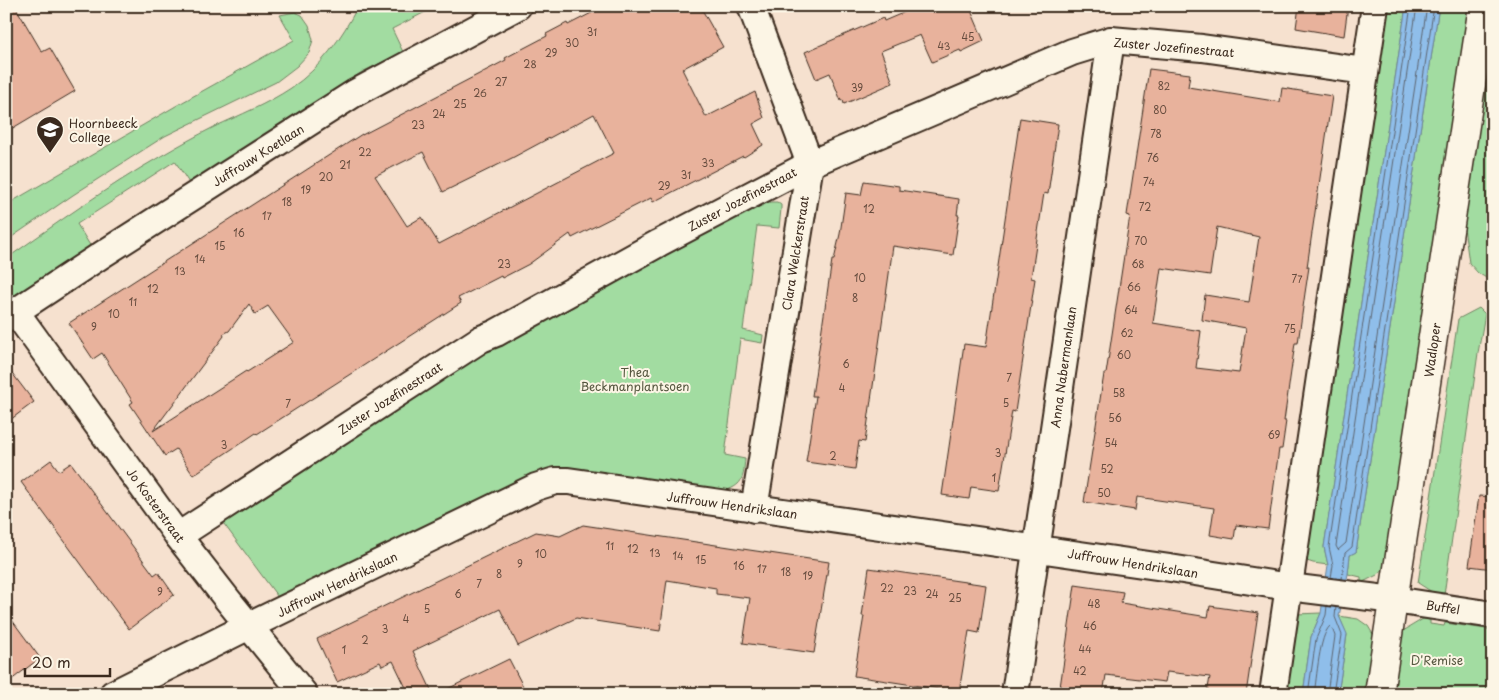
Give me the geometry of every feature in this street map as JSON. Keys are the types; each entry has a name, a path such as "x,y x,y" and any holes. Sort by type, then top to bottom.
{"street":[{"name":"Juffrouw Koetlaan","path":"11,315 103,254 356,93 518,6"},
{"name":"Clara Welckerstraat","path":"751,6 810,164 754,509"},
{"path":"1273,694 1300,589 1365,71 1375,6"},
{"name":"Wadloper","path":"1379,694 1483,6"},
{"name":"Zuster Jozefinestraat","path":"178,536 481,339 496,333 659,243 810,164 1072,52 1111,40 1202,48 1365,71"},
{"name":"Anna Nabermanlaan","path":"1015,694 1111,40"},
{"name":"Jo Kosterstraat","path":"11,315 178,536 304,694"},
{"name":"Juffrouw Hendrikslaan","path":"113,694 522,494 555,481 568,481 1300,589 1394,600"},
{"name":"Buffel","path":"1394,600 1493,615"}],"green space":[{"path":"358,6 437,6 392,29 403,52 362,72 189,183 175,161 77,224 91,247 6,303 6,259 141,168 214,127 263,104 291,88 312,71 330,51"},
{"path":"1382,6 1406,6 1324,547 1328,565 1301,559"},
{"path":"1439,6 1469,6 1388,565 1377,575 1361,583 1361,577 1348,574 1350,555 1356,552"},
{"path":"295,12 302,15 309,25 313,40 309,53 297,66 276,82 165,136 6,241 6,205 181,103 294,40 280,15"},
{"path":"1493,16 1493,282 1478,273 1469,263 1463,220"},
{"name":"Thea Beckmanplantsoen","path":"769,202 777,202 781,205 779,228 757,226 743,330 763,335 762,343 740,339 725,455 745,459 741,481 734,487 722,492 575,471 280,600 221,520 507,337"},
{"path":"1479,308 1485,314 1444,595 1432,592 1418,583 1458,319"},
{"path":"1321,613 1311,637 1303,694 1283,694 1296,614"},
{"path":"1339,616 1358,619 1368,626 1374,636 1368,694 1338,694 1347,635"},
{"name":"D'Remise","path":"1423,619 1430,620 1430,624 1444,626 1445,623 1493,630 1493,694 1393,694 1403,631"}],"water":[{"path":"1406,6 1439,6 1356,552 1350,555 1339,616 1347,634 1338,694 1303,694 1311,637 1321,613 1328,565 1324,547"}],"building":[{"path":"6,6 15,6 42,52 50,48 75,91 6,132"},
{"path":"605,6 700,6 723,47 682,69 706,117 755,92 764,118 753,124 763,145 744,157 653,202 651,198 572,238 570,234 529,264 458,298 461,303 193,475 176,449 165,456 130,404 133,402 102,353 93,359 69,323 362,134 506,60 505,58 547,36 546,34 567,23 568,25","holes":["594,114 614,153 439,244 422,217 407,226 375,176 423,152 443,192","249,304 255,314 268,306 294,342 153,431 224,336 223,334 229,331"]},
{"path":"919,6 969,6 984,41 961,52 960,50 932,62 920,35 881,51 893,83 844,104 830,73 816,79 805,52 883,18 884,21"},
{"path":"1299,6 1348,6 1344,36 1296,28"},
{"path":"1149,69 1190,74 1188,87 1280,102 1282,88 1332,96 1298,343 1295,343 1282,449 1279,449 1268,529 1236,525 1234,539 1210,535 1214,508 1137,497 1135,510 1084,502 1130,216 1127,215","holes":["1217,227 1259,237 1249,302 1205,295 1202,320 1246,328 1239,373 1196,368 1201,331 1153,323 1161,268 1210,275"]},
{"path":"1020,118 1058,124 1048,194 1044,193 1031,278 1035,279 1015,412 1012,411 999,491 971,487 969,499 942,495 964,344 986,347"},
{"path":"864,181 899,186 899,190 959,199 957,215 959,215 953,255 893,246 865,442 859,441 855,469 806,462 816,396 812,396 832,260 834,260 840,234 846,193 861,195"},
{"path":"6,365 34,402 6,423"},
{"path":"51,460 59,471 71,463 154,575 158,572 174,595 129,629 21,482"},
{"path":"1479,496 1493,497 1493,569 1469,566"},
{"path":"583,525 829,562 814,653 743,643 750,598 716,594 716,588 667,580 660,631 576,618 518,646 500,609 413,651 433,694 409,694 393,661 382,666 380,662 337,682 317,639 536,532 560,536"},
{"path":"869,568 986,585 979,633 969,631 959,692 854,676 864,616 862,616"},
{"path":"1075,585 1123,592 1121,603 1208,617 1210,606 1258,613 1246,694 1207,694 1210,677 1167,672 1165,682 1106,675 1103,694 1059,694"},
{"path":"6,612 40,658 6,684"},
{"path":"509,659 527,694 437,694"}],"place":[{"name":"Hoornbeeck College","path":"50,154"}]}
